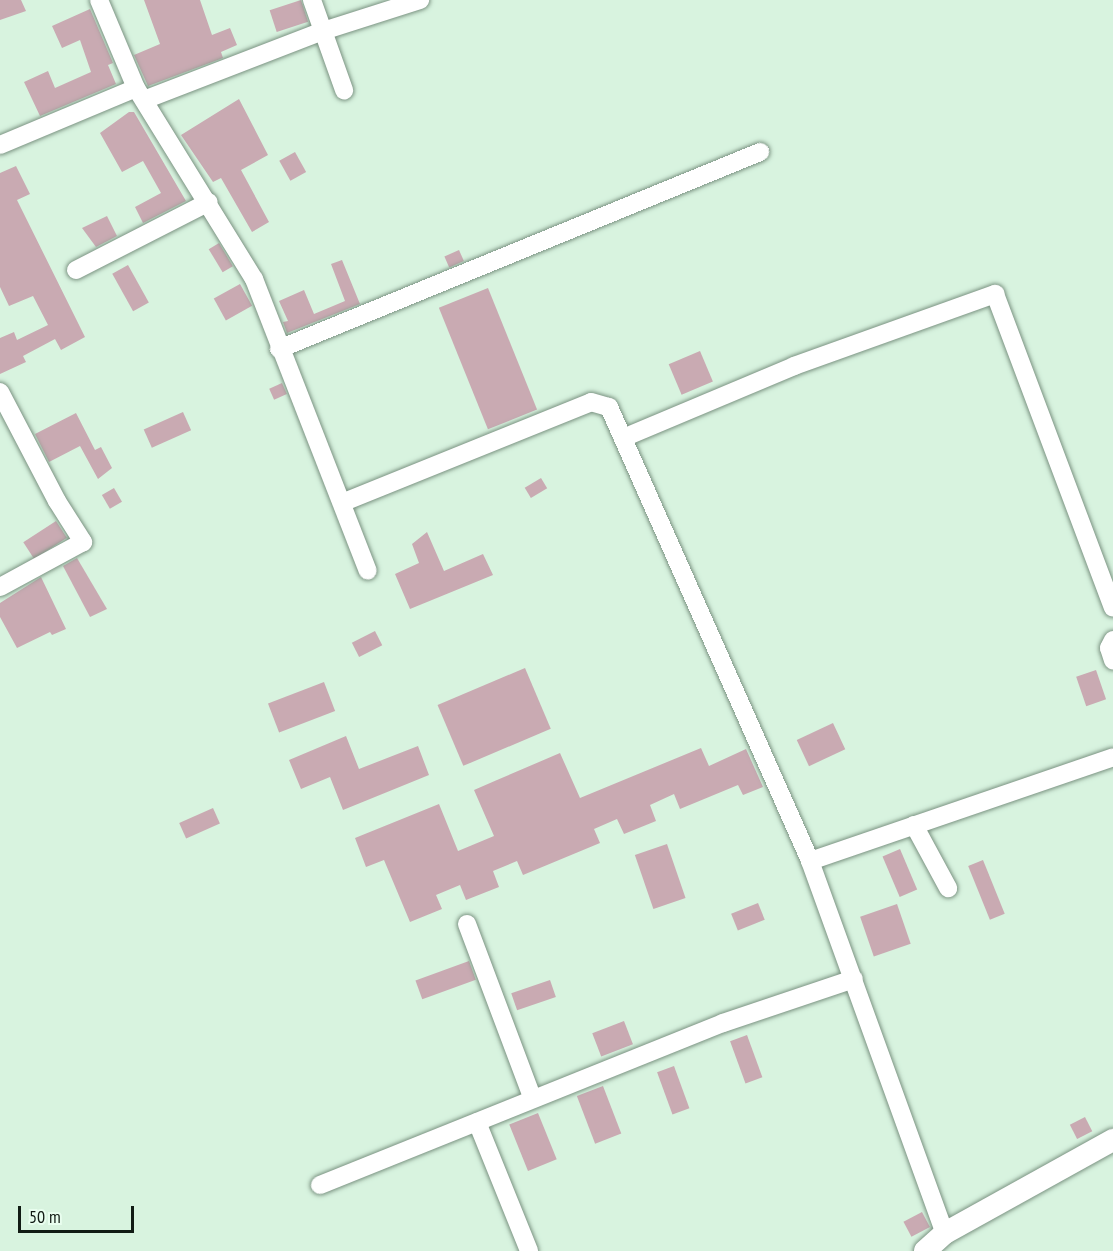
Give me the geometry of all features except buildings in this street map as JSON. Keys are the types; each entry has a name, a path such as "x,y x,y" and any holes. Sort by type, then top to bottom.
{"street":[{"path":"99,0 140,94 254,279 279,349 344,502 368,571"},
{"path":"312,0 344,90"},
{"path":"0,145 140,94 420,0"},
{"path":"279,349 760,152"},
{"path":"76,270 208,202"},
{"path":"623,438 794,366 995,294 1113,608"},
{"path":"0,392 57,501 83,542 0,586"},
{"path":"344,502 591,402 609,407 810,861 945,1233"},
{"path":"1113,640 1109,648 1113,660"},
{"path":"810,861 1113,757"},
{"path":"914,825 948,888"},
{"path":"467,924 532,1097"},
{"path":"320,1185 477,1122 532,1097 723,1023 854,978"},
{"path":"477,1122 529,1251"},
{"path":"925,1251 945,1233 1113,1140"}]}
